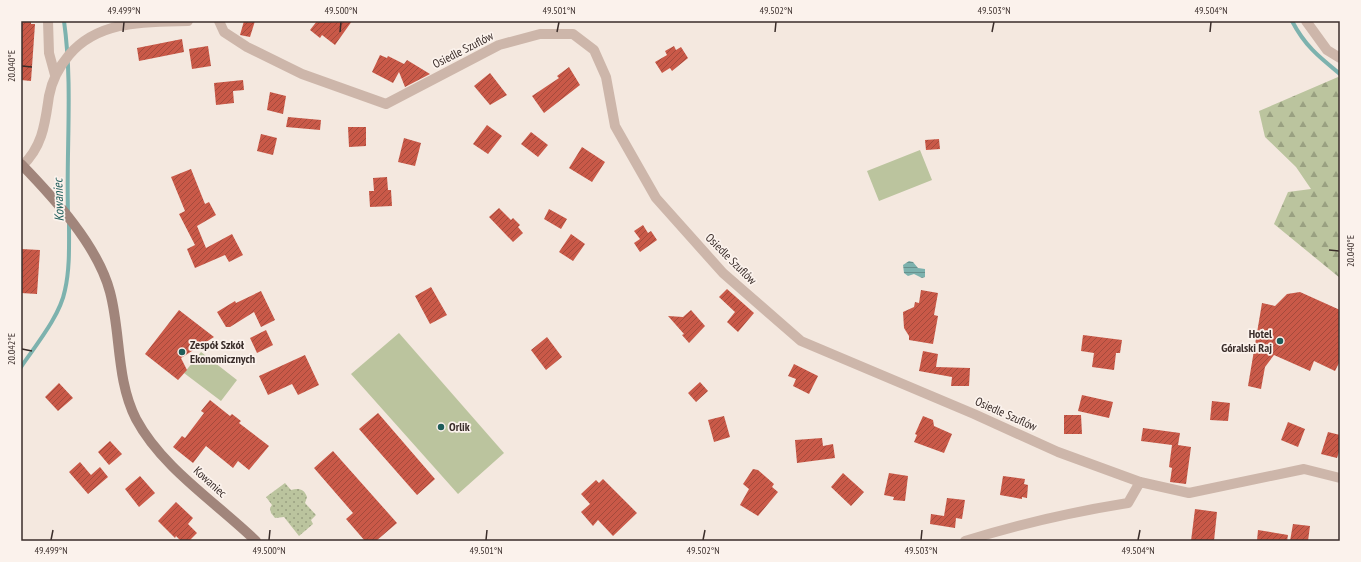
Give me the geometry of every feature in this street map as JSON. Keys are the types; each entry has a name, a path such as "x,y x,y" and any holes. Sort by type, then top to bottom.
{"street":[{"path":"48,21 49,53 55,75"},
{"path":"22,165 34,153 43,135 55,75 78,45 96,33 110,28 137,22 188,21"},
{"name":"Osiedle Szuflów","path":"219,21 224,32 247,47 302,74 386,104 499,45 540,34 573,34 594,50 606,77 615,126 656,198 723,273 801,341 974,414 1058,452 1140,482 1189,493 1304,469 1340,478"},
{"path":"1306,21 1327,50 1340,58"},
{"name":"Kowaniec","path":"22,165 84,238 97,259 110,291 124,384 136,419 145,434 171,465 256,541"},
{"path":"965,541 1004,528 1078,511 1128,503 1140,482"}],"green space":[{"path":"1338,77 1340,79 1340,278 1274,224 1288,192 1311,189 1296,167 1265,137 1259,111"},
{"path":"920,150 932,180 879,201 867,171"},
{"name":"Orlik","path":"399,333 504,453 458,494 351,374"},
{"path":"201,352 237,380 221,401 184,373"},
{"path":"285,483 291,490 299,489 304,492 307,497 305,503 316,515 311,520 313,524 299,536 284,517 275,518 271,513 270,508 272,505 266,497"}],"water":[{"path":"909,261 913,262 918,268 925,269 925,277 922,278 914,274 908,276 904,273 903,265"}],"building":[{"path":"21,21 31,21 31,24 35,24 31,81 21,80"},
{"path":"244,21 255,21 250,37 240,35"},
{"path":"317,21 352,21 335,45 322,35 320,38 310,30"},
{"path":"182,39 184,52 139,61 137,48"},
{"path":"208,46 211,66 192,69 189,49"},
{"path":"674,46 676,50 681,47 688,58 672,71 670,68 662,73 655,62 667,55 665,51"},
{"path":"380,55 387,58 388,56 404,64 407,60 430,74 405,87 399,72 393,83 372,72"},
{"path":"569,67 580,85 544,113 532,96 559,78 557,76"},
{"path":"490,73 507,95 490,105 474,86"},
{"path":"243,80 244,90 233,91 234,103 216,105 214,83"},
{"path":"270,92 286,96 283,114 267,110"},
{"path":"288,117 321,120 320,130 286,127"},
{"path":"487,125 502,136 488,154 473,144"},
{"path":"348,127 366,127 366,146 349,147"},
{"path":"531,132 548,145 538,157 521,144"},
{"path":"261,134 277,138 273,155 257,151"},
{"path":"404,138 421,143 415,166 398,162"},
{"path":"939,139 940,149 926,150 925,140"},
{"path":"582,147 605,162 592,182 569,168"},
{"path":"191,169 205,204 209,202 216,215 197,226 206,248 232,234 243,255 229,262 225,255 195,268 187,249 195,245 179,214 185,211 171,177"},
{"path":"387,177 388,190 391,190 392,206 370,207 369,191 374,191 373,178"},
{"path":"499,208 511,220 513,218 520,225 518,227 523,233 513,242 489,217"},
{"path":"549,209 567,219 561,229 544,219"},
{"path":"643,225 648,233 651,231 657,240 640,252 634,243 640,239 634,231"},
{"path":"571,234 585,244 573,261 559,252"},
{"path":"21,249 40,250 37,294 21,293"},
{"path":"431,287 447,315 430,324 415,296"},
{"path":"727,289 754,313 738,332 727,322 735,312 719,297"},
{"path":"921,290 938,293 934,315 938,316 933,344 909,340 909,336 904,328 903,312 914,307 915,302 919,303"},
{"path":"261,291 275,320 261,327 254,312 230,327 226,327 217,312 235,301 236,303"},
{"name":"Hotel Góralski Raj","path":"1300,292 1340,310 1340,361 1335,371 1314,361 1310,371 1274,355 1265,367 1261,389 1248,386 1262,303 1275,306 1287,294"},
{"path":"179,310 214,337 181,358 187,370 178,380 145,354"},
{"path":"691,310 705,326 689,343 682,335 684,334 668,316 683,317"},
{"path":"266,330 273,345 257,353 250,338"},
{"path":"1083,335 1122,340 1120,353 1116,353 1114,370 1092,367 1094,353 1081,351"},
{"path":"547,337 562,357 546,370 531,350"},
{"path":"923,351 938,354 936,367 970,368 969,386 951,386 952,377 919,371"},
{"path":"305,355 319,385 298,395 292,384 268,395 259,376"},
{"path":"794,364 818,376 809,394 793,386 796,379 788,376"},
{"path":"700,382 708,391 696,402 688,393"},
{"path":"59,383 73,398 58,411 45,397"},
{"path":"1082,395 1113,402 1109,418 1078,411"},
{"path":"210,400 230,416 232,414 241,421 239,423 269,446 249,470 238,461 233,468 206,446 193,463 173,447 182,436 185,438 204,413 201,411"},
{"path":"1212,401 1230,403 1228,421 1210,420"},
{"path":"378,413 435,479 417,495 359,429"},
{"path":"1064,415 1081,415 1082,434 1064,434"},
{"path":"724,416 730,437 714,442 708,420"},
{"path":"923,416 933,420 934,426 952,434 944,453 914,442 917,435 915,434"},
{"path":"1288,422 1305,429 1298,447 1281,440"},
{"path":"1143,428 1180,433 1178,445 1191,447 1186,484 1170,482 1172,468 1169,467 1172,445 1141,441"},
{"path":"1328,432 1340,435 1340,449 1337,458 1321,454"},
{"path":"822,438 823,446 833,444 835,458 797,463 795,440"},
{"path":"110,441 122,454 109,465 98,452"},
{"path":"333,451 397,523 376,541 365,541 346,519 353,513 314,468"},
{"path":"80,462 91,475 100,467 108,477 88,494 69,472"},
{"path":"753,469 758,470 774,484 772,487 778,492 758,516 740,505 749,489 743,484"},
{"path":"843,473 864,492 851,506 831,487"},
{"path":"889,473 908,476 905,501 893,500 894,497 884,495"},
{"path":"140,476 155,493 139,507 125,489"},
{"path":"1003,476 1025,479 1024,484 1028,485 1027,498 1022,497 1022,499 1000,495"},
{"path":"603,479 637,513 613,536 598,520 593,526 581,512 590,504 581,494 596,480 599,483"},
{"path":"947,498 965,500 962,519 956,518 955,528 930,524 931,514 944,516"},
{"path":"176,502 193,518 188,524 197,533 189,541 181,541 176,536 175,538 158,521"},
{"path":"1195,509 1217,512 1214,541 1191,541"},
{"path":"1293,524 1310,526 1308,541 1290,541"},
{"path":"1258,530 1288,535 1287,541 1257,541"}],"waterway":[{"name":"Kowaniec","path":"64,21 67,45 69,93 68,213"},
{"path":"1292,21 1307,44 1325,62 1340,74"},
{"name":"Kowaniec","path":"21,367 47,330 62,300 68,273 69,222"}],"place":[{"name":"Hotel Góralski Raj","path":"1280,341"},
{"name":"Zespół Szkół Ekonomicznych","path":"182,352"},
{"name":"Orlik","path":"441,427"}]}
